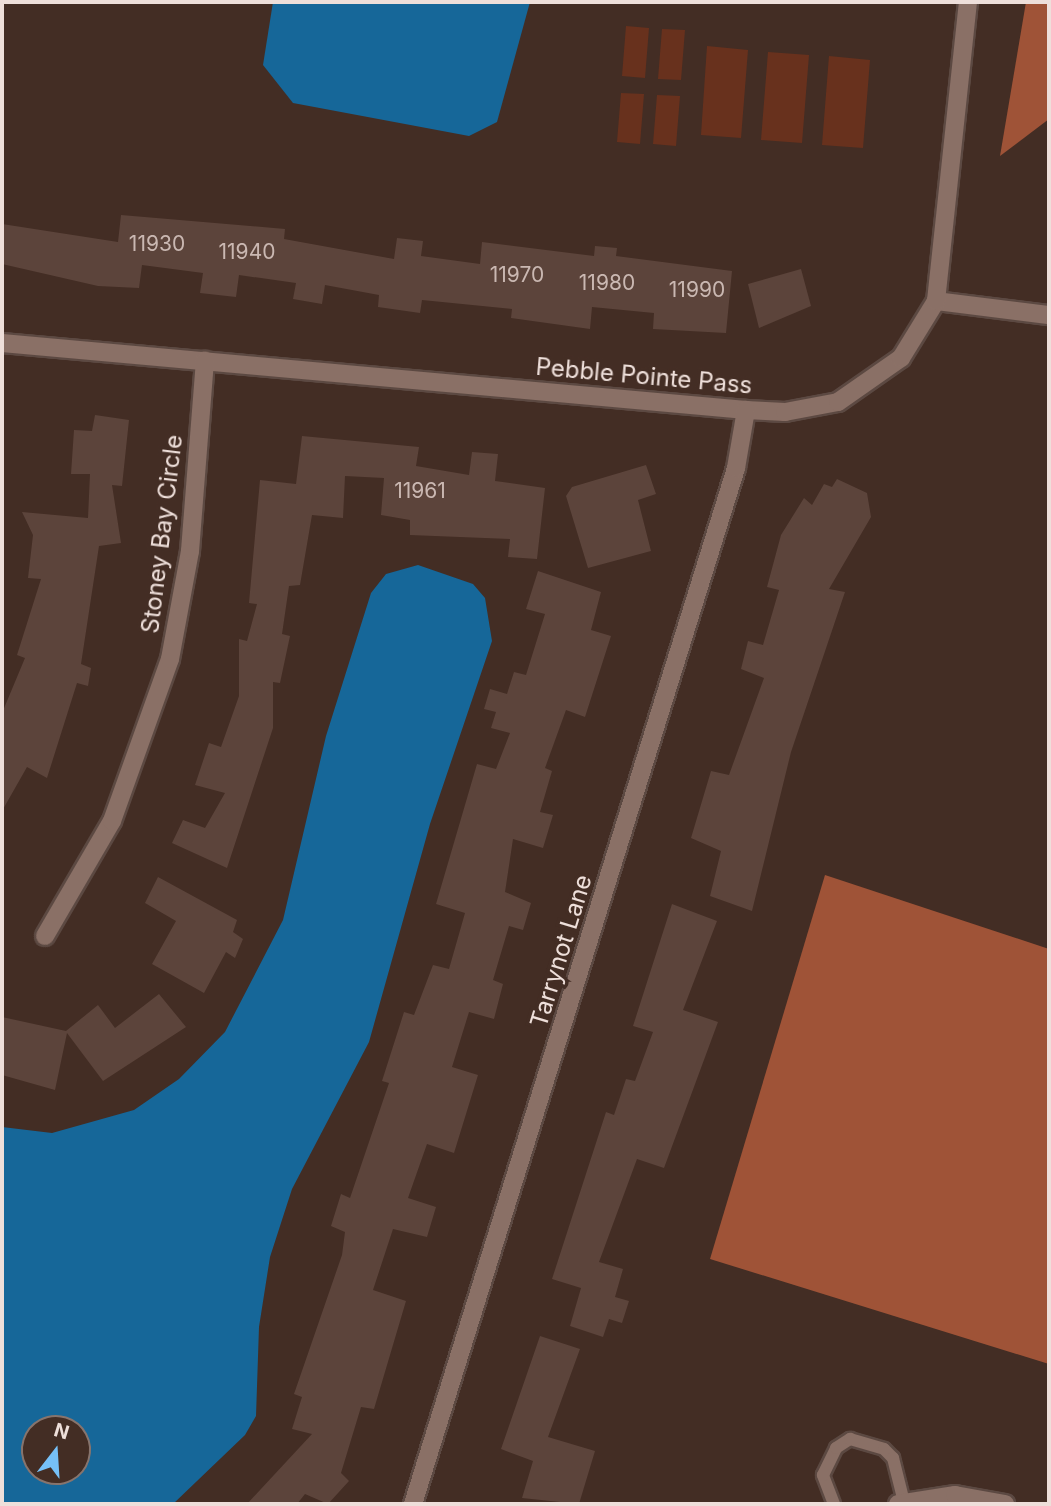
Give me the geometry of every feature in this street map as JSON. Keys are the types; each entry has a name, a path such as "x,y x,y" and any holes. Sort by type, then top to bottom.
{"street":[{"name":"Pebble Pointe Pass","path":"2,343 746,410 802,411 852,396 901,358 936,301 968,2"},
{"path":"936,301 1049,315"},
{"name":"Stoney Bay Circle","path":"45,936 112,821 170,659 190,551 205,361"},
{"name":"Tarrynot Lane","path":"413,1504 736,468 746,410"},
{"path":"901,1503 955,1495 1005,1504"}],"lane":[{"path":"834,1504 824,1475 836,1448 850,1439 884,1449 893,1458 901,1503"}],"shaded area":[{"path":"1026,2 1049,2 1049,119 1000,156"},
{"path":"626,26 649,28 645,78 622,76"},
{"path":"662,29 685,30 681,80 658,79"},
{"path":"707,46 748,50 741,138 701,135"},
{"path":"768,52 809,55 802,143 761,140"},
{"path":"829,56 870,60 863,148 822,145"},
{"path":"621,93 644,94 640,144 617,142"},
{"path":"657,95 680,96 676,146 653,144"},
{"path":"825,875 1049,949 1049,1364 710,1259"}],"water":[{"path":"273,2 530,2 497,122 469,136 293,103 263,65"},
{"path":"418,565 473,584 485,598 492,641 430,824 369,1042 292,1189 270,1257 259,1327 256,1416 245,1435 173,1504 2,1504 2,1127 52,1133 134,1110 179,1079 225,1032 283,920 326,736 371,593 386,574"}],"building":[{"path":"121,215 285,229 284,239 394,259 397,238 423,241 421,256 480,264 482,242 594,256 595,246 617,248 616,256 732,271 726,333 653,329 654,313 592,307 590,329 511,318 512,309 422,300 420,313 378,307 379,295 325,285 322,304 293,299 296,283 239,275 236,297 200,293 203,273 142,265 139,288 98,286 2,264 2,224 118,242"},
{"path":"801,269 811,306 759,328 748,284"},
{"path":"95,415 129,420 122,486 112,485 121,543 99,546 81,664 91,668 88,686 77,683 47,778 27,767 2,811 2,713 25,658 17,655 41,579 28,578 33,535 22,512 88,518 90,474 71,474 74,430 92,431"},
{"path":"302,436 419,447 416,466 469,475 472,452 498,454 495,481 545,488 537,559 508,557 510,539 410,535 410,520 381,515 384,478 345,476 343,518 312,515 300,585 289,586 282,634 290,636 280,683 273,682 273,728 227,868 172,843 183,820 205,828 225,793 195,785 209,743 221,747 239,696 239,639 247,641 257,604 249,603 260,480 296,484"},
{"path":"646,465 656,494 638,500 651,551 588,568 566,496 572,487"},
{"path":"837,479 867,493 871,517 829,589 845,592 791,752 752,911 710,896 721,851 691,838 711,771 729,775 764,678 741,669 748,641 763,645 779,590 767,587 781,535 804,498 812,505 824,484 832,487"},
{"path":"538,571 601,592 591,630 611,636 585,717 566,710 545,768 552,771 540,812 553,815 543,848 513,839 505,892 531,903 523,930 509,926 493,980 503,984 494,1019 469,1012 452,1067 478,1075 454,1153 427,1144 408,1198 436,1207 427,1237 393,1229 373,1290 406,1301 374,1409 361,1407 341,1473 349,1481 328,1504 305,1494 297,1504 247,1504 312,1434 292,1429 302,1397 294,1394 342,1255 345,1232 331,1226 341,1194 350,1198 389,1083 382,1081 404,1012 414,1015 433,965 449,969 465,913 436,904 477,764 496,769 510,733 491,728 496,712 484,709 490,689 507,694 514,672 526,675 545,614 526,609"},
{"path":"158,877 237,920 233,932 243,939 235,958 226,952 204,993 152,964 176,921 145,903"},
{"path":"672,904 717,921 683,1010 718,1022 664,1168 637,1159 599,1262 623,1269 615,1297 629,1301 622,1323 609,1319 603,1337 570,1326 581,1288 552,1279 606,1112 614,1115 626,1079 635,1081 653,1032 633,1026"},
{"path":"159,994 186,1027 103,1081 67,1033 55,1090 2,1075 2,1017 66,1031 98,1005 115,1028"},
{"path":"540,1336 580,1349 548,1437 595,1451 579,1504 522,1498 533,1461 501,1449"}]}
